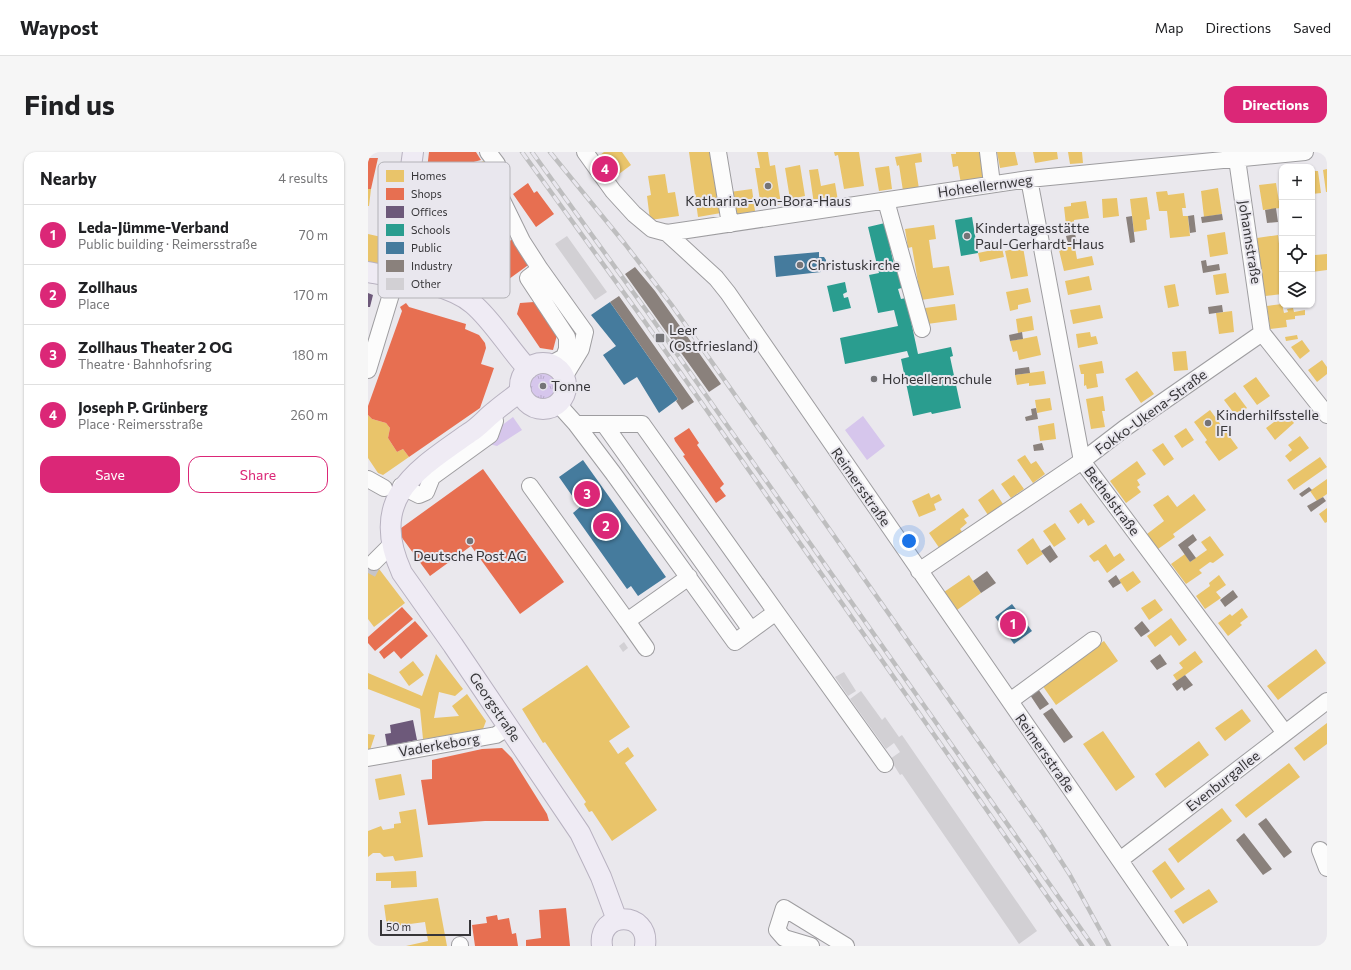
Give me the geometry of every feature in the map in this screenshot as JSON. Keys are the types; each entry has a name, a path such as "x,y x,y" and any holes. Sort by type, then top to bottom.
{"main road":[{"path":"412,162 413,152"},
{"path":"368,272 378,274"},
{"path":"464,298 485,316 528,369"},
{"path":"538,364 560,368 565,391 558,404 546,409 537,408 525,398 522,378 528,369 538,364"},
{"path":"394,489 418,469 489,422 493,413 525,398"},
{"name":"Georgstraße","path":"394,489 388,524 390,546 395,561 580,834 598,870 616,920"},
{"path":"602,946 602,937 605,930 616,920 629,920 640,926 646,937 645,946"}],"street":[{"path":"488,152 495,162"},
{"name":"Reimersstraße","path":"585,152 613,190 634,214 652,228 667,233 716,278 728,293 1178,946"},
{"path":"718,152 730,224"},
{"path":"988,152 992,184"},
{"name":"Hoheellernweg","path":"667,233 1029,179 1237,156 1305,152"},
{"name":"Johannstraße","path":"1237,156 1262,333"},
{"name":"Bethelstraße","path":"1029,179 1082,461 1285,733"},
{"path":"886,200 922,328"},
{"path":"510,216 522,241 540,269 585,332 581,349 560,368"},
{"path":"368,370 390,298"},
{"path":"1262,333 1327,415"},
{"name":"Fokko-Ukena-Straße","path":"919,571 1082,461 1125,428 1262,333"},
{"path":"558,404 576,424 735,642 776,612"},
{"path":"576,424 642,424 885,764"},
{"path":"604,424 751,630"},
{"path":"368,479 394,489"},
{"path":"530,486 646,648"},
{"path":"374,562 390,546"},
{"path":"627,621 689,577"},
{"path":"1010,701 1093,640"},
{"name":"Evenburgallee","path":"1120,860 1327,701"},
{"name":"Vaderkeborg","path":"368,758 496,735 509,728"},
{"path":"1320,850 1327,868"},
{"path":"811,946 780,935 777,930 784,908 846,946"}],"green space":[{"path":"543,373 552,377 556,386 552,395 543,399 534,395 530,386 534,377"},
{"path":"863,416 885,446 867,460 845,430"},
{"path":"513,417 522,430 497,446 489,444 501,426"}],"building: Homes":[{"path":"604,152 622,152 631,165 615,177 600,155"},
{"path":"689,152 712,152 721,213 698,217"},
{"name":"Katharina-von-Bora-Haus","path":"757,152 768,152 770,166 775,165 781,204 761,207 755,168 760,168"},
{"path":"834,152 859,152 864,186 844,189 838,155 835,156"},
{"path":"956,152 981,152 985,180 961,184 958,166 953,167 951,154 956,154"},
{"path":"997,152 1015,152 1018,165 1000,168"},
{"path":"1033,152 1057,152 1058,159 1035,163"},
{"path":"1068,152 1082,152 1083,163 1070,164"},
{"path":"921,153 922,162 915,163 919,189 903,191 899,165 897,166 895,157"},
{"path":"800,165 805,196 790,199 785,168"},
{"path":"889,166 892,189 879,191 875,168"},
{"path":"818,169 821,186 835,183 838,201 814,204 809,170"},
{"path":"1327,169 1327,192 1326,192 1323,170"},
{"path":"1315,171 1318,171 1321,193 1315,194"},
{"path":"665,174 668,193 675,192 679,216 650,220 647,196 651,195 648,176"},
{"path":"1276,183 1279,208 1263,210 1259,185"},
{"path":"1218,188 1222,214 1204,217 1201,191"},
{"path":"368,189 371,189 369,206 368,206"},
{"path":"752,189 755,211 733,215 730,192"},
{"path":"1167,191 1168,195 1184,193 1186,208 1182,208 1183,216 1188,216 1190,236 1170,238 1167,211 1159,211 1156,192"},
{"path":"1147,197 1150,219 1146,220 1147,230 1134,232 1130,199"},
{"path":"1117,198 1119,216 1103,218 1102,199"},
{"path":"1086,201 1089,218 1074,220 1074,223 1066,225 1064,207 1071,206 1071,203"},
{"path":"934,225 936,239 929,240 933,268 949,266 954,295 921,300 912,247 908,248 905,229"},
{"path":"1225,232 1228,254 1210,257 1207,235"},
{"path":"368,234 378,236 378,265 368,262"},
{"path":"1278,235 1279,294 1265,296 1257,238"},
{"path":"1074,242 1077,259 1092,256 1094,265 1064,271 1058,246"},
{"path":"1023,247 1028,276 1011,279 1005,251"},
{"path":"1002,248 1004,257 980,262 978,253"},
{"path":"1327,254 1327,270 1315,272 1315,255"},
{"path":"1226,273 1229,293 1216,295 1213,275"},
{"path":"1089,276 1092,290 1068,295 1065,281"},
{"path":"1175,284 1179,306 1168,308 1164,286"},
{"path":"1028,288 1031,302 1018,305 1018,309 1010,311 1006,292"},
{"path":"955,304 957,320 927,324 925,308"},
{"path":"1279,304 1279,308 1283,308 1284,313 1288,312 1287,309 1293,308 1294,312 1305,310 1305,315 1295,316 1295,319 1286,320 1287,327 1270,329 1267,306"},
{"path":"1100,305 1103,318 1073,324 1070,310"},
{"path":"1232,311 1234,332 1219,334 1216,313"},
{"path":"1032,316 1034,330 1018,333 1016,319"},
{"path":"1090,332 1091,337 1096,336 1098,344 1078,348 1076,334"},
{"path":"1297,335 1298,339 1286,341 1285,337"},
{"path":"1037,336 1041,355 1019,360 1017,351 1013,352 1010,341"},
{"path":"1302,340 1310,351 1300,359 1291,347"},
{"path":"1186,351 1188,370 1174,371 1172,352"},
{"path":"1322,360 1327,367 1327,374 1317,382 1308,370"},
{"path":"1102,361 1104,373 1096,374 1098,387 1087,389 1086,385 1084,386 1084,374 1081,374 1079,365"},
{"path":"1044,371 1046,384 1029,386 1029,383 1017,385 1015,375"},
{"path":"1137,371 1154,394 1141,403 1125,379"},
{"path":"1256,377 1270,396 1257,405 1243,386"},
{"path":"1235,392 1247,408 1236,416 1224,400"},
{"path":"1103,396 1105,411 1102,411 1105,427 1091,429 1086,399"},
{"path":"1050,398 1052,410 1037,413 1035,400"},
{"path":"1210,410 1238,448 1219,461 1205,442 1207,440 1194,422"},
{"path":"1286,413 1294,423 1275,440 1266,428"},
{"path":"368,415 372,419 386,423 390,428 388,438 397,452 403,449 409,457 383,475 378,473 368,458"},
{"path":"1054,423 1056,439 1040,441 1038,426"},
{"path":"1186,428 1194,440 1182,448 1174,436"},
{"path":"1300,436 1309,448 1290,462 1285,456 1292,450 1288,445"},
{"path":"1163,443 1174,459 1164,466 1152,450"},
{"path":"1025,455 1031,464 1036,461 1045,474 1033,483 1017,460"},
{"path":"1320,457 1327,467 1294,490 1287,480"},
{"path":"1137,461 1146,474 1137,480 1140,485 1137,487 1141,492 1126,503 1110,481"},
{"path":"1014,475 1024,489 1011,498 1001,484"},
{"path":"1327,479 1327,494 1317,501 1310,491"},
{"path":"993,489 1003,504 988,515 978,500"},
{"path":"929,493 931,498 939,494 942,500 934,504 936,510 919,517 912,501"},
{"path":"1194,494 1206,510 1173,534 1175,537 1158,549 1147,534 1164,521 1153,505 1168,495 1177,507"},
{"path":"1081,503 1095,522 1088,526 1084,519 1078,524 1069,511"},
{"path":"963,508 969,516 964,519 967,523 960,529 963,533 940,549 929,533"},
{"path":"1327,508 1327,522 1325,523 1319,514"},
{"path":"1055,523 1066,539 1054,547 1043,531"},
{"path":"1210,536 1224,555 1213,563 1210,562 1199,570 1202,573 1186,584 1171,564 1185,554 1190,562 1207,550 1201,542"},
{"path":"1033,538 1043,554 1027,565 1017,550"},
{"path":"1106,544 1114,557 1120,553 1125,560 1107,573 1098,560 1094,562 1089,556"},
{"path":"373,561 405,603 374,627 368,619 368,571"},
{"path":"1133,571 1141,582 1127,592 1119,580"},
{"path":"969,575 981,593 957,610 944,592"},
{"path":"1219,575 1226,585 1216,592 1221,598 1205,609 1196,596 1210,586 1209,583"},
{"path":"1155,599 1163,610 1149,620 1141,608"},
{"path":"1242,608 1248,617 1240,623 1242,625 1228,636 1218,623 1230,614 1232,616"},
{"path":"1171,618 1187,640 1179,646 1171,635 1155,647 1147,636"},
{"path":"1104,641 1118,661 1056,705 1042,685"},
{"path":"1316,649 1326,663 1278,700 1267,686"},
{"path":"1195,651 1203,662 1177,681 1173,675 1183,668 1179,663"},
{"path":"436,654 463,689 455,696 439,692 434,718 459,716 452,706 467,694 486,721 483,729 452,736 423,739 420,709 368,689 368,673 422,696"},
{"path":"413,661 424,675 409,686 399,672"},
{"path":"587,665 630,727 609,741 618,754 628,747 634,756 625,763 657,810 612,841 592,811 589,812 584,804 586,802 545,742 543,743 522,709"},
{"path":"1242,709 1251,721 1225,741 1215,728"},
{"path":"1327,723 1327,744 1304,761 1294,748"},
{"path":"1103,731 1135,777 1116,791 1083,744"},
{"path":"368,734 375,735 370,750 368,750"},
{"path":"1199,741 1209,755 1165,788 1155,774"},
{"path":"1289,763 1300,777 1246,818 1235,805"},
{"path":"401,774 405,795 379,800 375,779"},
{"path":"1222,808 1232,821 1178,863 1168,849"},
{"path":"416,809 423,857 395,861 393,856 384,857 380,853 373,853 368,857 368,831 381,826 383,830 394,828 394,824 401,823 399,812"},
{"path":"1165,861 1185,889 1171,899 1152,871"},
{"path":"416,871 417,887 391,888 391,881 376,881 376,873"},
{"path":"1209,889 1218,902 1183,924 1174,911"},
{"path":"438,898 447,946 406,946 428,941 425,922 387,927 384,905"}],"building: Shops":[{"path":"429,152 476,152 481,160 474,162 428,162"},
{"path":"368,158 378,158 371,189 368,189"},
{"path":"528,183 534,193 537,191 554,214 536,227 513,194"},
{"path":"514,238 531,263 510,278 510,241"},
{"path":"534,302 557,335 553,350 540,348 517,314 520,303"},
{"path":"406,303 409,307 466,324 465,329 479,335 485,343 486,348 481,364 494,368 480,408 409,457 403,449 397,452 388,438 390,428 386,423 372,419 368,415 368,406 402,311 400,307"},
{"path":"689,428 699,443 697,445 724,484 720,488 726,496 716,503 683,456 685,455 675,441 674,438"},
{"name":"Deutsche Post AG","path":"483,469 564,582 520,614 471,546 430,576 397,531"},
{"path":"402,607 413,619 375,651 368,643 368,637"},
{"path":"415,621 428,636 401,659 394,651 384,659 379,652"},
{"path":"502,748 512,758 547,814 549,821 485,821 428,825 421,780 432,779 432,760 482,749"},
{"path":"566,908 570,946 526,946 526,940 541,938 539,910"},
{"path":"497,915 498,920 509,918 512,934 516,933 518,946 475,946 472,925 487,923 486,917"}],"building: Offices":[{"path":"368,293 373,295 370,307 368,307"},
{"path":"413,720 417,740 387,746 385,734 391,733 390,725"}],"building: Schools":[{"name":"Kindertagesstätte Paul-Gerhardt-Haus","path":"972,217 978,253 961,256 955,220"},
{"path":"885,223 895,270 901,268 905,287 898,289 901,299 906,298 918,354 951,347 953,356 950,357 961,408 913,416 901,359 909,357 907,351 845,364 840,338 898,326 894,310 878,313 869,275 879,273 868,227"},
{"path":"845,282 847,292 843,294 844,298 848,297 851,308 833,312 827,286"}],"building: Public":[{"name":"Christuskirche","path":"819,252 819,257 824,257 826,260 826,264 820,267 821,272 776,277 774,256"},
{"name":"Leer (Ostfriesland)","path":"610,302 678,399 659,413 637,377 624,385 603,355 616,346 591,315"},
{"path":"583,460 666,577 638,596 631,586 627,589 573,513 580,507 559,477"},
{"path":"1012,604 1032,631 1014,644 995,617"}],"building: Industry":[{"path":"1276,208 1278,222 1267,223 1265,210"},
{"path":"1222,214 1223,220 1202,223 1201,217"},
{"path":"1194,215 1196,232 1190,233 1188,216"},
{"path":"1132,216 1135,242 1130,243 1126,217"},
{"path":"1075,234 1077,242 1068,244 1066,236"},
{"path":"1206,260 1207,266 1219,264 1220,270 1203,273 1201,261"},
{"path":"635,267 655,291 721,384 709,392 625,274"},
{"path":"619,296 694,402 682,410 676,401 678,399 610,302"},
{"path":"1222,305 1223,312 1209,314 1208,307"},
{"path":"1022,332 1023,339 1010,341 1009,335"},
{"path":"1029,367 1030,373 1015,375 1015,369"},
{"path":"1036,408 1038,419 1026,421 1025,417 1032,415 1031,409"},
{"path":"1042,443 1044,450 1034,451 1033,445"},
{"path":"1309,487 1312,490 1302,497 1299,494"},
{"path":"1323,497 1326,501 1311,512 1307,506"},
{"path":"1193,534 1197,540 1188,547 1196,558 1190,562 1178,545"},
{"path":"1050,545 1058,557 1050,563 1041,551"},
{"path":"987,571 996,583 981,593 973,581"},
{"path":"1116,575 1121,583 1113,588 1108,581"},
{"path":"1233,590 1238,597 1225,607 1220,600"},
{"path":"1142,621 1150,631 1141,637 1134,628"},
{"path":"1160,654 1167,664 1157,670 1150,661"},
{"path":"1185,675 1193,685 1184,691 1182,687 1177,691 1172,684"},
{"path":"1038,689 1049,704 1040,710 1030,695"},
{"path":"1052,708 1073,737 1064,743 1043,714"},
{"path":"1266,818 1292,852 1284,858 1258,824"},
{"path":"1244,833 1272,869 1263,875 1236,840"}],"building: Other":[{"path":"567,236 607,292 595,300 555,244"},
{"path":"624,642 628,648 623,652 619,646"},
{"path":"844,672 856,691 848,696 835,677"},
{"path":"861,691 882,720 885,717 899,737 902,735 1037,931 1019,944 902,774 900,775 890,759 900,752 894,743 886,749 850,699"}],"tunnel":[{"path":"368,573 374,562"}],"railway":[{"path":"522,152 645,322 1082,946"},
{"path":"532,152 651,317 1093,946"},
{"path":"550,152 625,244 671,304 1043,833 1070,875 1109,946"}],"place":[{"name":"Joseph P. Grünberg","path":"605,169"},
{"name":"Katharina-von-Bora-Haus","path":"768,186"},
{"name":"Kindertagesstätte Paul-Gerhardt-Haus","path":"967,236"},
{"name":"Christuskirche","path":"800,265"},
{"name":"Leer (Ostfriesland)","path":"660,338"},
{"name":"Hoheellernschule","path":"874,379"},
{"name":"Tonne","path":"543,386"},
{"name":"Kinderhilfsstelle IFI","path":"1208,423"},
{"name":"Zollhaus Theater 2 OG","path":"587,494"},
{"name":"Zollhaus","path":"606,526"},
{"name":"Deutsche Post AG","path":"470,541"},
{"name":"Leda-Jümme-Verband","path":"1013,624"}]}
